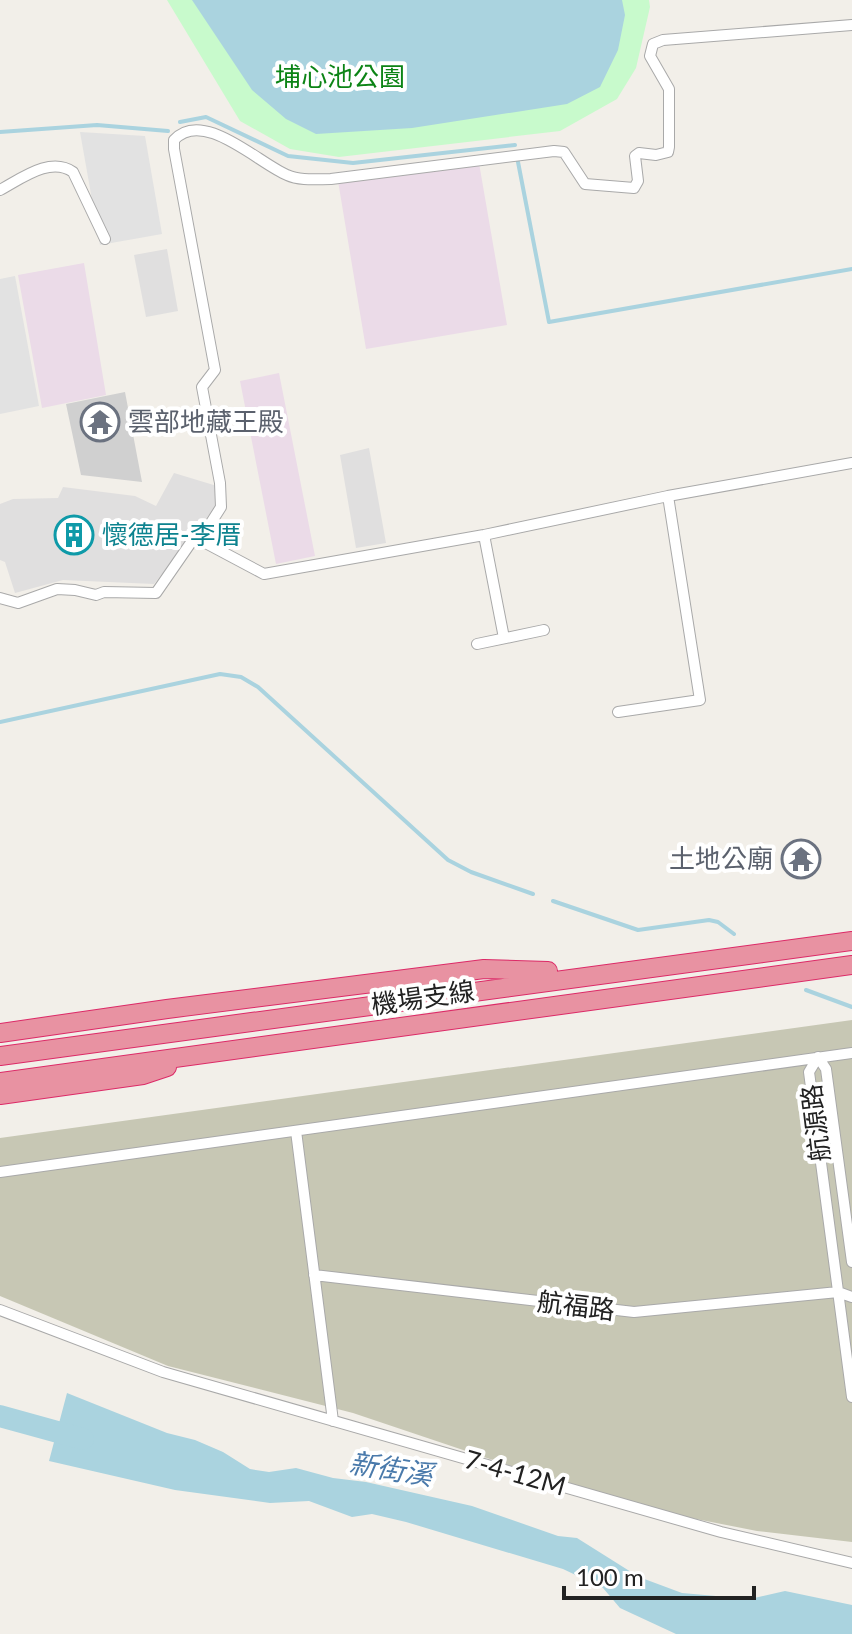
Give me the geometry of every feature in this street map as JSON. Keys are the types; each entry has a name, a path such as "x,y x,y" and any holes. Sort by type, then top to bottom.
{"highway":[{"name":"機場支線","path":"0,1056 852,941"},
{"name":"機場支線","path":"0,1082 852,965"},
{"path":"0,1033 484,969 607,972"},
{"path":"0,1095 143,1075 210,1053"},
{"path":"0,1102 69,1086"}],"street":[{"path":"200,540 221,507 220,483 202,387 215,370 174,149 174,140 181,133 201,129 225,138 286,175 299,179 331,179 554,151 564,152 585,184 634,188 638,181 635,156 639,153 656,155 668,152 669,147 669,89 650,56 653,44 663,40 852,25"},
{"path":"0,190 44,168 64,166 73,172 105,239"},
{"path":"0,598 18,603 57,589 96,595 104,592 156,593 192,541 200,540 264,574 484,535 668,496 852,463"},
{"path":"618,712 700,700 668,496"},
{"path":"484,535 504,638"},
{"path":"477,644 544,630"},
{"path":"0,1172 852,1053"},
{"name":"航源路","path":"852,1262 826,1069 818,1057 809,1072 852,1397"},
{"path":"296,1131 333,1421"},
{"name":"航福路","path":"314,1275 634,1312 838,1292 852,1285"},
{"name":"航福路","path":"838,1292 852,1297"},
{"name":"7-4-12M","path":"0,1310 163,1372 721,1532 852,1563"}],"shaded area":[{"path":"80,132 145,136 162,234 100,245"},
{"path":"479,163 507,325 366,349 338,181"},
{"path":"167,249 178,311 146,317 134,255"},
{"path":"84,263 106,395 42,408 18,275"},
{"path":"15,276 39,406 0,414 0,279"},
{"path":"279,373 315,556 276,564 240,381"},
{"path":"125,392 142,482 81,475 66,404"},
{"path":"369,448 386,543 356,548 340,455"},
{"path":"174,473 217,486 217,505 154,584 63,580 15,593 5,562 0,560 0,504 13,499 58,498 63,487 135,496 156,506"},
{"path":"811,848 814,864 792,867 790,851"},
{"path":"852,1020 852,1542 757,1531 630,1506 353,1413 168,1366 0,1296 0,1138"}],"green space":[{"name":"埔心池公園","path":"167,0 649,0 650,7 636,68 617,99 560,131 339,157 290,149 240,121"}],"water":[{"name":"埔心池公園","path":"192,0 622,0 625,15 618,50 600,87 567,104 412,128 316,134 286,119 252,90"},
{"path":"67,1393 167,1433 195,1440 223,1452 250,1469 269,1472 296,1468 333,1478 366,1482 472,1506 558,1536 577,1538 639,1577 682,1593 750,1599 785,1591 852,1605 852,1634 676,1634 620,1608 603,1588 563,1569 406,1522 372,1514 352,1517 309,1501 270,1503 175,1490 49,1461"}],"waterway":[{"path":"180,122 206,117 288,156 353,163 515,145"},
{"path":"0,132 97,125 168,131"},
{"path":"518,162 549,322 852,269"},
{"path":"0,722 220,674 241,677 258,687 448,860 471,872 533,894"},
{"path":"553,901 638,930 709,920 718,922 734,934"},
{"path":"806,990 852,1007"},
{"name":"新街溪","path":"0,1416 83,1439"}],"place":[{"name":"雲部地藏王殿","path":"100,422"},
{"name":"懷德居-李厝","path":"74,535"},
{"name":"土地公廟","path":"801,859"}]}
